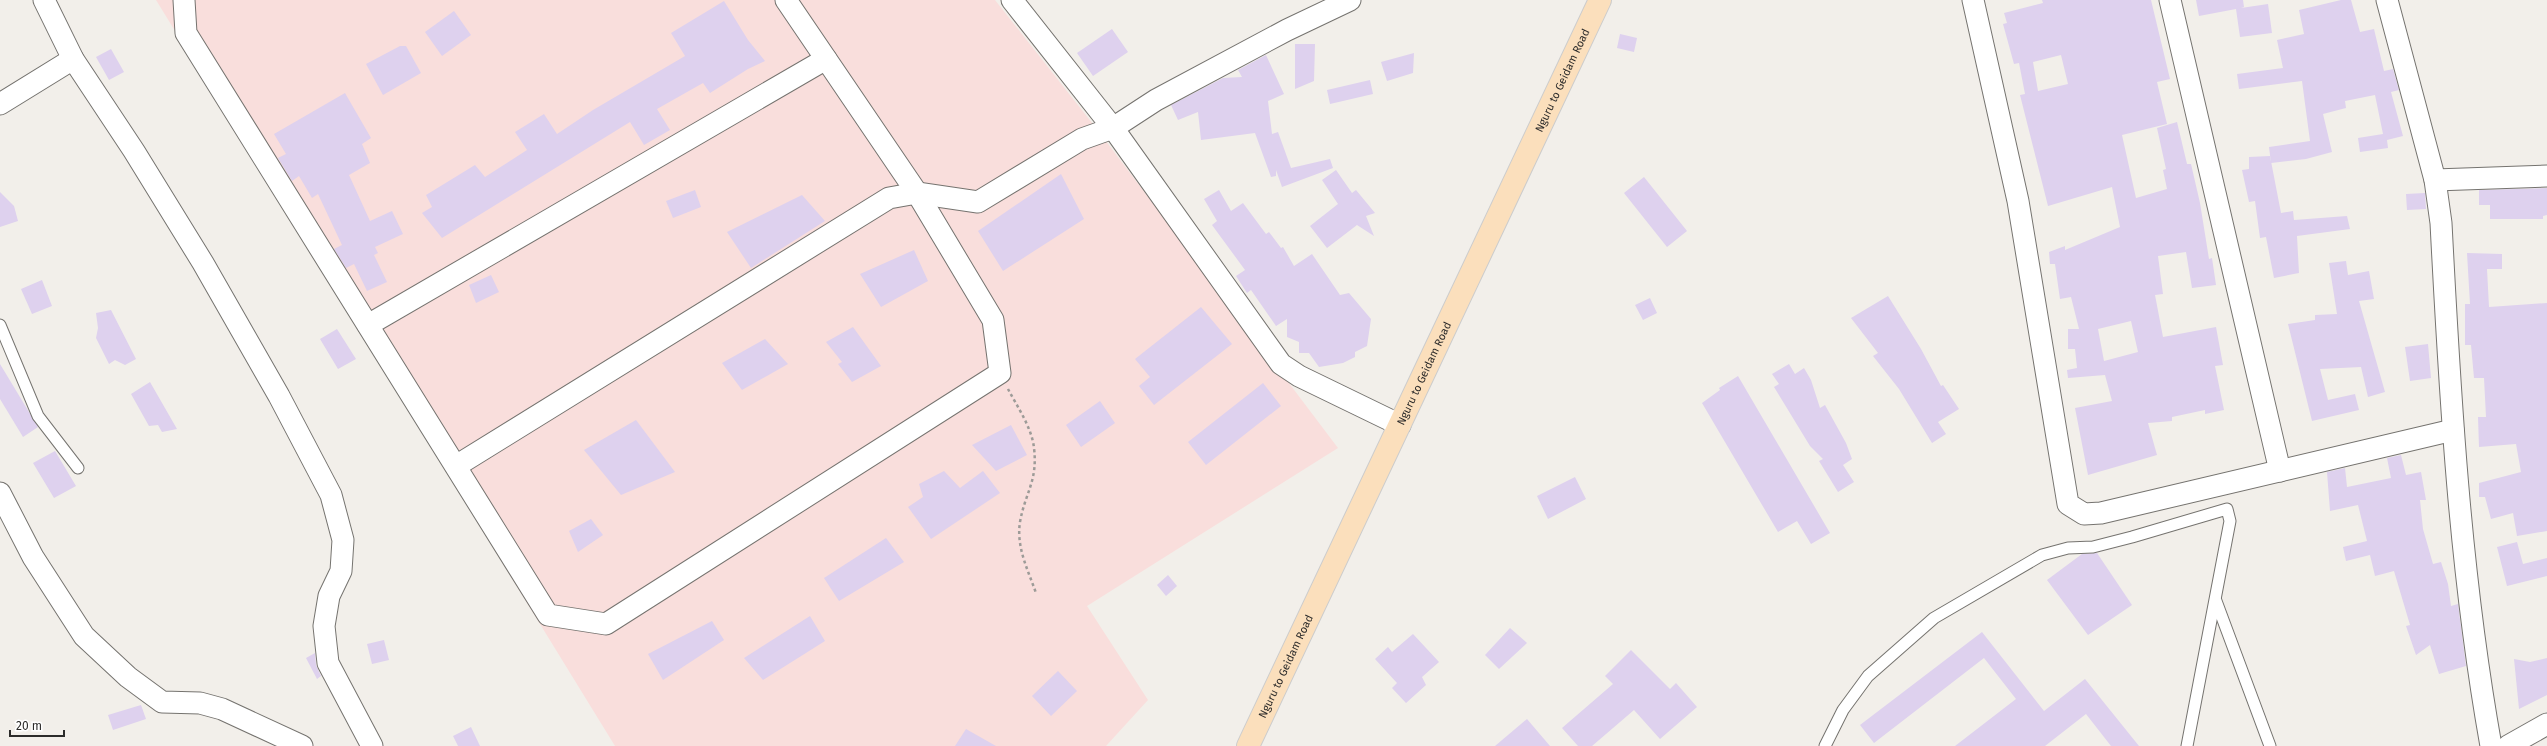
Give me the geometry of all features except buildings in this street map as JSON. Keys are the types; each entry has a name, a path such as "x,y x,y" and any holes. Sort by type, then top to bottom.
{"main road":[{"name":"Nguru to Geidam Road","path":"1248,746 1600,0"}],"street":[{"path":"44,0 73,59 134,151 206,270 279,396 331,495 343,540 341,571 329,596 324,626 328,663 372,746"},
{"path":"184,0 186,33 548,615 606,624 1000,373 994,320 917,193 786,0"},
{"path":"1012,0 1113,128 1281,364 1299,376 1400,425"},
{"path":"456,466 889,198 917,193 978,202 1082,139 1113,128 1156,100 1287,30 1350,0"},
{"path":"1973,0 2018,201 2068,504 2084,514 2101,513 2453,430"},
{"path":"2170,0 2280,471"},
{"path":"2387,0 2435,180 2441,223 2453,430 2470,602 2482,695 2491,746"},
{"path":"0,104 73,59"},
{"path":"368,325 826,59"},
{"path":"2435,180 2547,176"},
{"path":"0,493 33,557 84,636 128,677 162,702 200,703 222,709 302,746"},
{"path":"2508,746 2547,724"}],"lane":[{"path":"0,325 38,416 78,468"},
{"path":"1825,746 1843,710 1868,676 1895,650 1934,618 2042,555 2068,548 2093,547 2226,509 2230,521 2216,601 2187,746"},
{"path":"2216,601 2270,746"}],"path":[{"path":"1000,373 1023,417 1034,446 1035,478 1020,522 1020,548 1036,593"}],"shaded area":[{"path":"156,0 995,0 1096,128 1338,448 1087,606 1148,700 1106,746 615,746"}]}
